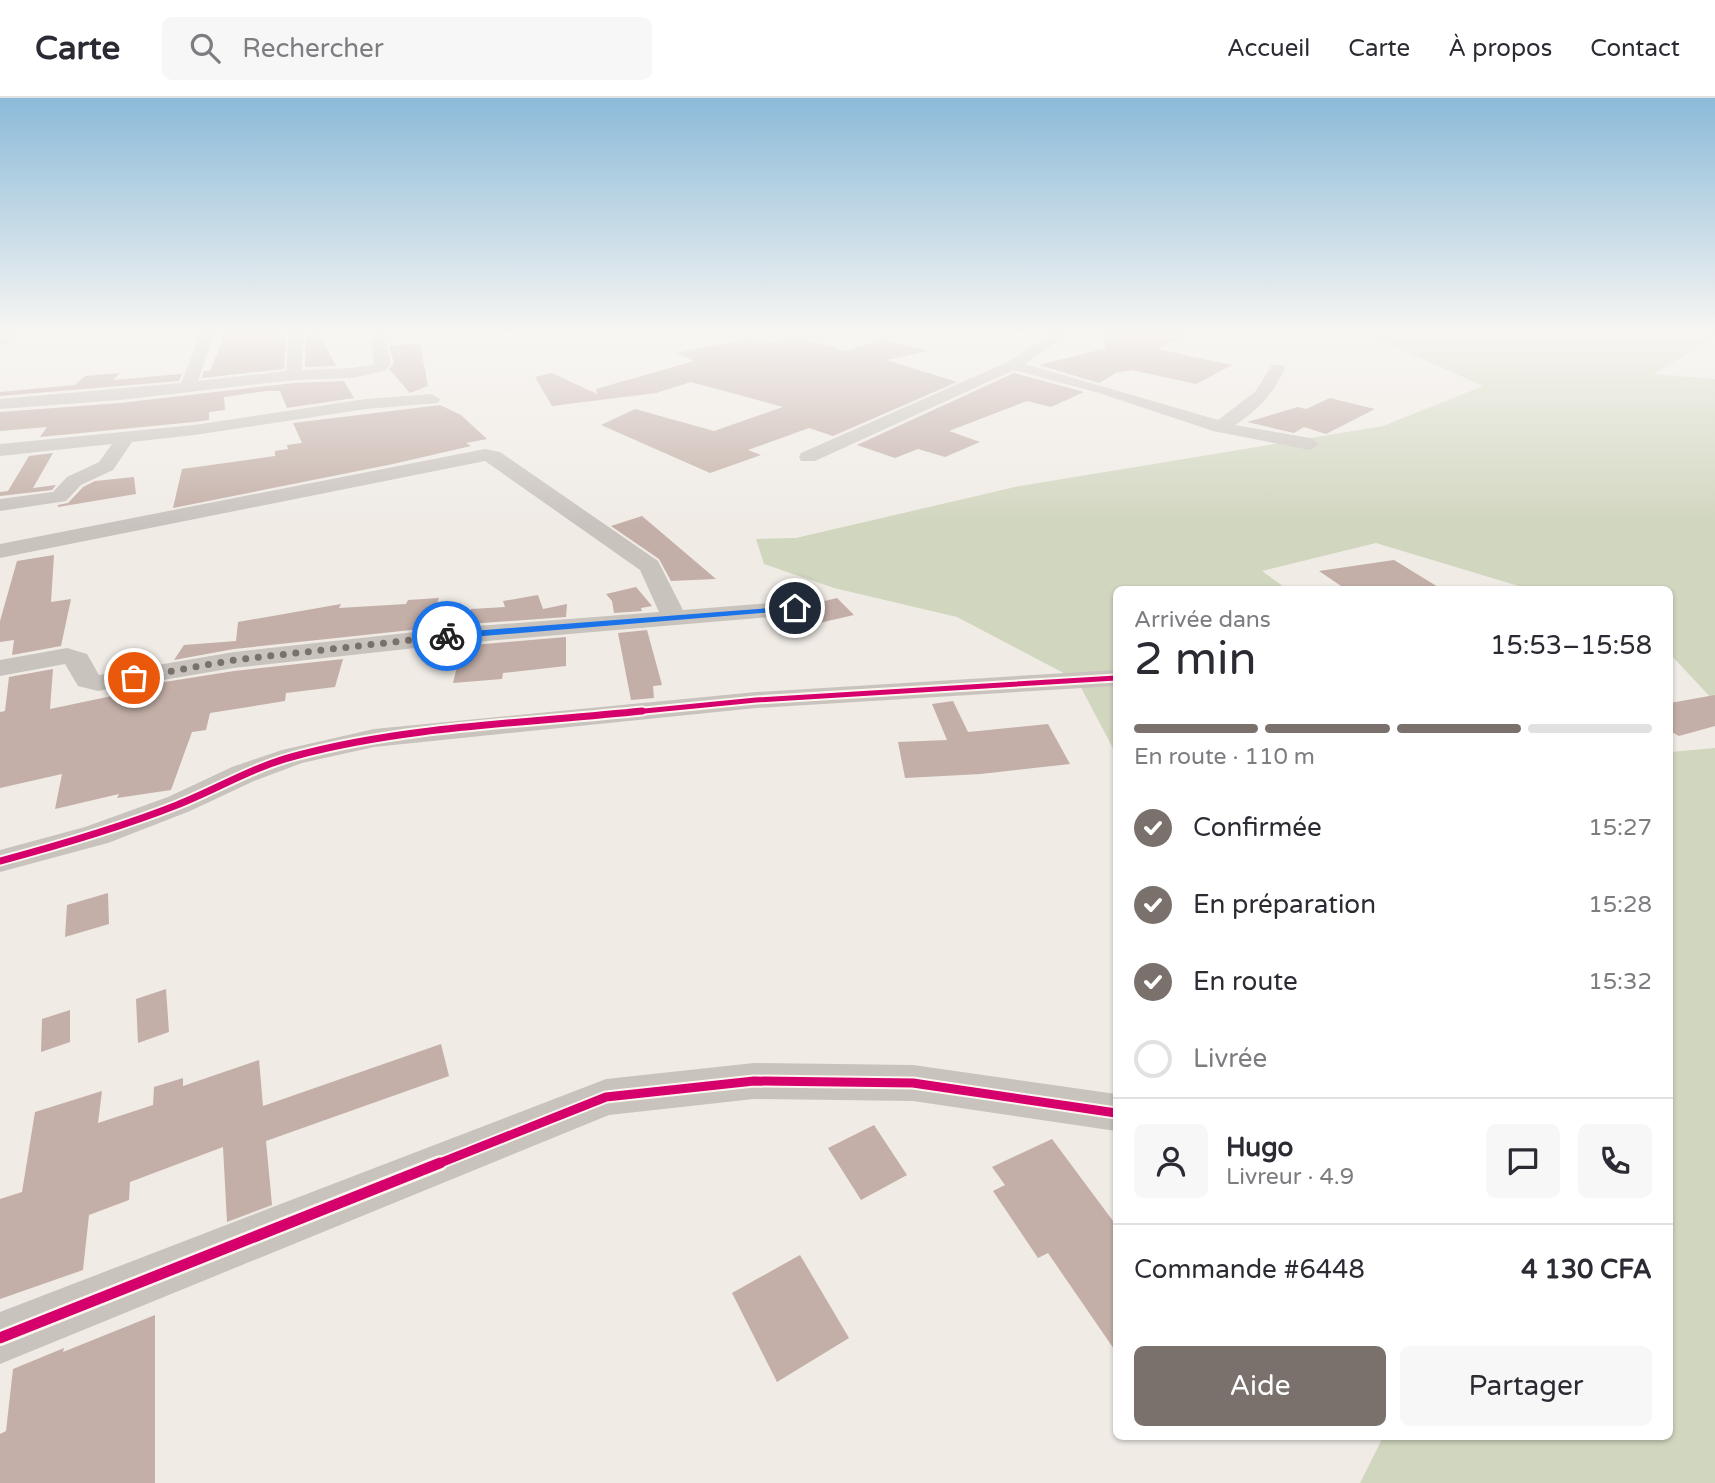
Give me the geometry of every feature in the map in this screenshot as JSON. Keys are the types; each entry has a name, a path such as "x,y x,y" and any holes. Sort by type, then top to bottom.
{"street":[{"path":"0,404 93,396"},
{"path":"239,396 265,400 366,404 432,399"},
{"path":"0,450 127,436 265,400 270,396"},
{"path":"808,457 945,396"},
{"path":"1123,396 1219,427 1310,444"},
{"path":"1219,427 1247,411 1262,396"},
{"path":"0,505 60,497 74,481 106,466 127,436"},
{"path":"0,551 485,455 493,457 650,566 674,618"},
{"path":"0,668 67,656 78,660 88,680 98,683 234,660 452,636 795,608"},
{"path":"0,861 96,835 179,804 243,774 293,755 374,738 755,700 1113,678"},
{"path":"0,1338 607,1097 754,1081 913,1083 1113,1112"}],"green space":[{"path":"1459,396 1715,396 1715,702 1673,657 1673,586 1519,586 1376,543 1262,571 1283,586 1113,586 1113,748 1077,680 957,617 834,588 764,564 756,539 796,538 1015,487 1383,426"},
{"path":"1715,748 1715,1483 1360,1483 1382,1440 1673,1440 1673,752"}],"building":[{"path":"184,396 234,396 224,397 225,410 209,412 209,420 40,437 47,427 0,431 0,412"},
{"path":"282,396 353,396 354,398 287,408"},
{"path":"546,396 635,396 552,406"},
{"path":"741,396 926,396 833,436 809,428 748,450 761,455 710,473 601,425 635,409 714,431 783,407"},
{"path":"965,396 1076,396 1051,407 1027,401 949,431 980,442 945,457 918,449 895,458 857,445"},
{"path":"1330,398 1375,409 1326,434 1304,427 1294,433 1247,422 1298,407 1306,409"},
{"path":"440,405 461,415 487,439 466,443 471,446 393,464 173,508 182,469 275,456 275,451 288,449 287,445 302,443 293,423"},
{"path":"53,453 33,488 56,485 52,490 0,496 0,492 8,491 29,456"},
{"path":"134,477 136,494 58,507 68,503 83,487 95,481"},
{"path":"642,516 716,579 671,581 659,559 611,526"},
{"path":"54,555 51,602 71,599 61,646 12,655 14,640 0,642 0,621 17,561"},
{"path":"1394,560 1436,586 1341,586 1319,571"},
{"path":"636,587 652,606 641,608 642,611 614,613 612,601 606,594"},
{"path":"538,595 543,609 567,604 566,617 468,624 471,609 505,607 503,601"},
{"path":"439,598 430,628 234,649 174,660 184,645 236,641 238,622 341,604 339,608 406,604 408,600"},
{"path":"837,598 854,615 819,623 808,612 808,605"},
{"path":"647,630 662,685 653,686 654,698 631,700 618,633"},
{"path":"566,637 566,666 503,673 502,679 453,683 462,646"},
{"path":"343,659 335,687 286,693 285,701 210,713 206,730 192,732 171,790 117,798 119,794 55,809 62,774 0,788 0,712 5,711 9,677 53,669 50,709 150,688 158,683 234,671"},
{"path":"1715,695 1715,726 1679,736 1673,733 1673,702"},
{"path":"953,701 968,732 1048,724 1070,764 981,774 905,778 898,742 947,740 932,704"},
{"path":"108,893 109,924 65,937 67,905"},
{"path":"166,989 169,1032 138,1043 136,999"},
{"path":"70,1010 70,1042 41,1052 42,1019"},
{"path":"441,1044 449,1076 266,1141 272,1205 227,1222 223,1147 130,1182 129,1200 89,1215 83,1270 0,1299 0,1199 22,1192 35,1112 102,1091 98,1123 153,1105 154,1087 183,1078 183,1086 259,1060 263,1106"},
{"path":"874,1125 907,1175 861,1200 828,1148"},
{"path":"1052,1139 1113,1221 1113,1348 1048,1253 1038,1258 993,1191 1005,1185 992,1167"},
{"path":"800,1255 849,1338 777,1382 732,1293"},
{"path":"155,1315 155,1483 0,1483 0,1434 6,1431 13,1369"}],"cycle path":[{"path":"0,861 96,835 179,804 243,774 293,756 374,738 756,700 1113,678"},
{"path":"0,1338 606,1097 754,1081 913,1083 1113,1113"}],"way so far":[{"path":"134,678 234,660 447,636"}],"route":[{"path":"447,636 795,608"}]}
